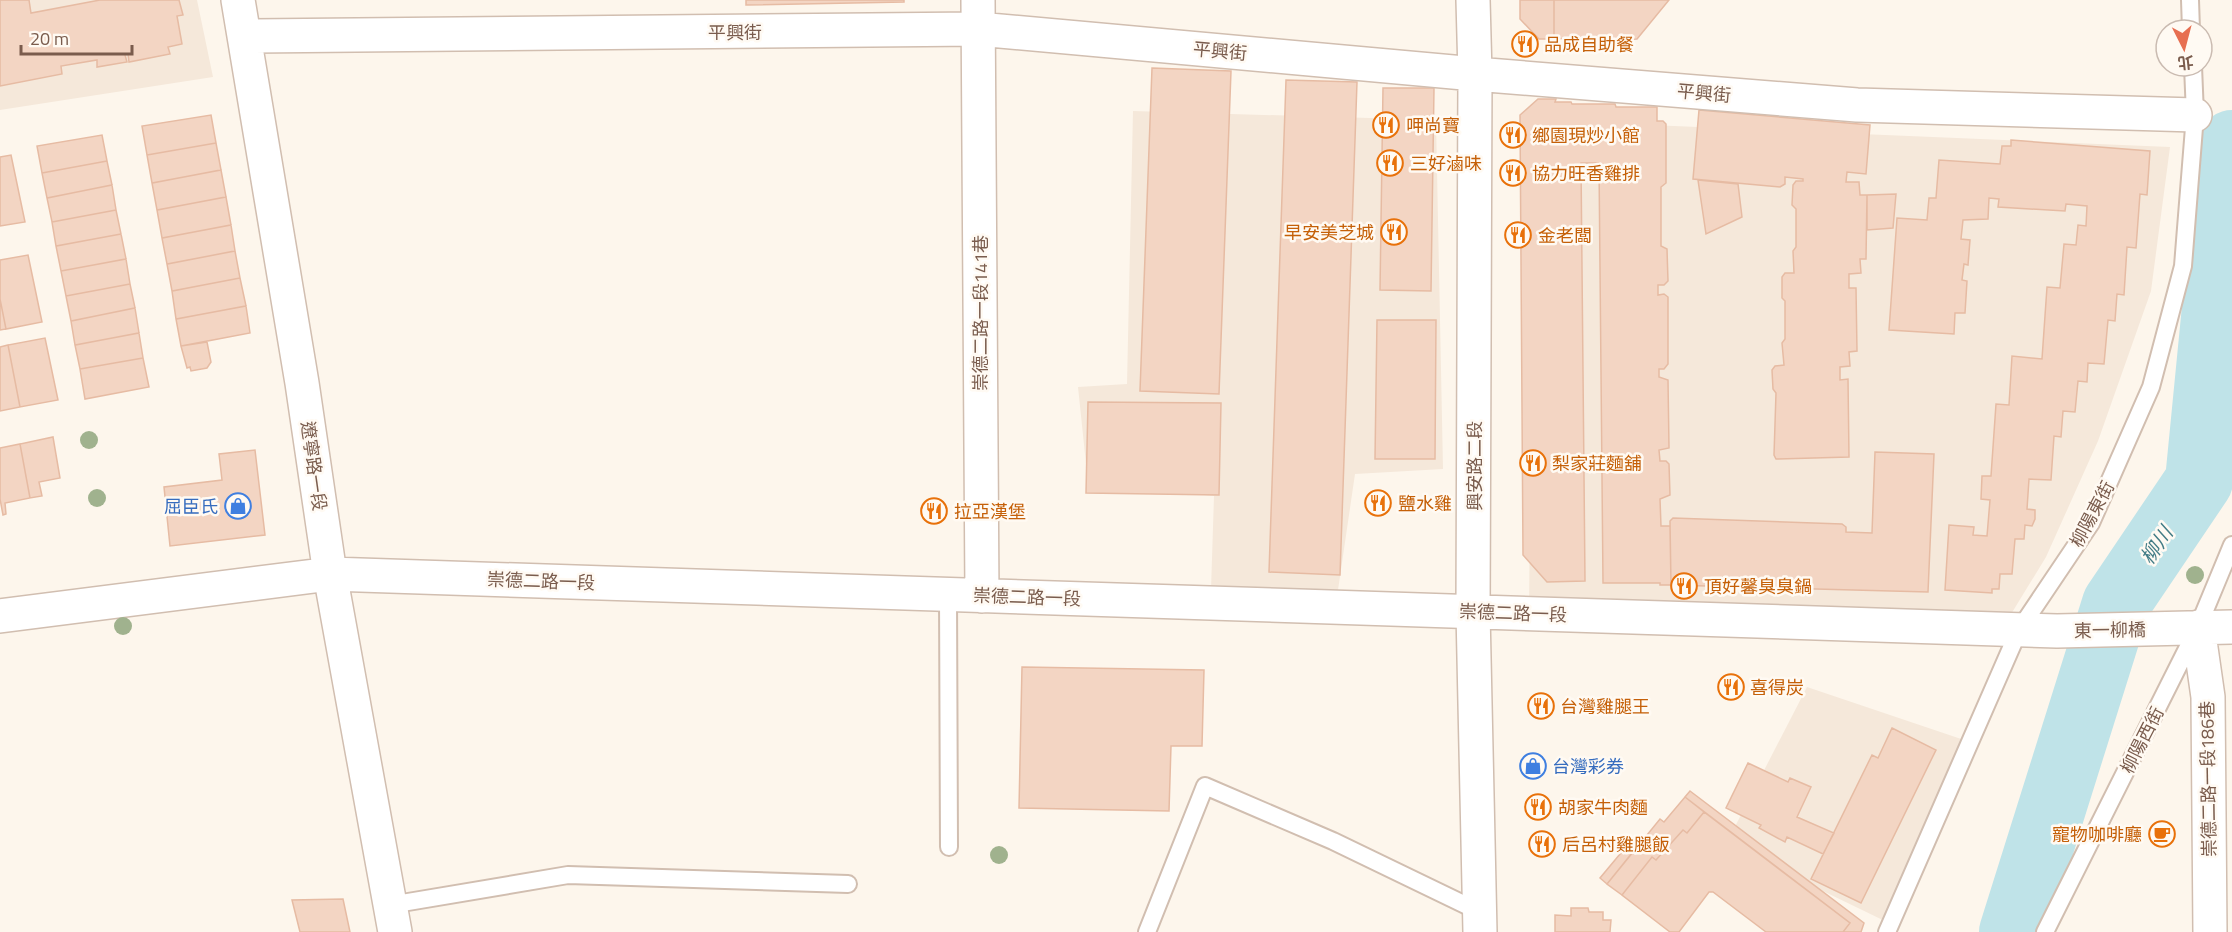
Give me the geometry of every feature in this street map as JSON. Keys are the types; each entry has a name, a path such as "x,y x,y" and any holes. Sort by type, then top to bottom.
{"street":[{"name":"遼寧路一段","path":"238,0 300,372 330,574 392,919"},
{"name":"興安路二段","path":"1473,0 1476,74 1473,612 1480,922"},
{"name":"平興街","path":"244,36 978,15 1476,74 1857,105 2195,115"},
{"name":"崇德二路一段141巷","path":"978,15 982,596"},
{"name":"崇德二路一段","path":"0,616 330,574 2057,631"},
{"path":"2198,627 2232,627"},
{"name":"東一柳橋","path":"2057,631 2198,627"},
{"name":"崇德二路一段186巷","path":"2198,627 2208,697 2210,932"}],"lane":[{"path":"2190,0 2191,18"},
{"name":"柳陽東街","path":"1887,932 2019,630 2091,523 2151,387 2183,266 2195,115 2193,78"},
{"name":"柳陽西街","path":"2045,932 2198,627 2232,545"},
{"path":"948,594 949,848"},
{"path":"1147,932 1205,786 1333,841 1480,922"},
{"path":"392,919 568,875 848,884"}],"shaded area":[{"path":"0,0 197,0 213,77 0,110"},
{"path":"1133,111 1436,120 1443,469 1355,474 1338,590 1211,590 1214,496 1088,483 1078,387 1127,384"},
{"path":"1533,120 2170,147 2151,291 2098,441 2046,557 1994,642 1529,618"},
{"path":"1807,687 1973,743 1891,924 1726,844"}],"building":[{"path":"0,0 29,0 31,13 100,0 179,0 183,15 177,16 182,44 168,47 170,54 129,62 128,54 125,55 127,62 97,67 97,60 61,66 62,74 0,86"},
{"path":"746,0 904,0 904,2 746,5"},
{"path":"1520,0 1554,0 1554,39 1539,39 1520,19"},
{"path":"1554,0 1669,0 1637,39 1575,42 1575,38 1554,39"},
{"path":"1152,68 1231,71 1219,394 1140,391"},
{"path":"1286,80 1357,82 1340,575 1269,572"},
{"path":"1383,88 1434,88 1431,291 1380,290"},
{"path":"1538,99 1556,99 1555,102 1571,102 1572,104 1615,104 1616,107 1657,107 1657,121 1663,121 1666,124 1666,183 1661,187 1661,246 1667,249 1668,281 1664,285 1658,285 1658,295 1664,294 1668,297 1668,364 1664,369 1659,369 1659,377 1668,380 1669,448 1659,450 1660,461 1666,461 1669,464 1670,495 1660,499 1661,526 1670,526 1671,585 1603,583 1599,163 1581,163 1585,581 1547,582 1523,555 1520,115"},
{"path":"1699,110 1870,125 1866,174 1847,172 1846,182 1859,182 1860,195 1867,195 1866,259 1860,259 1861,273 1849,274 1849,288 1856,288 1857,351 1849,352 1850,366 1840,367 1840,380 1848,379 1849,457 1776,459 1774,455 1776,393 1773,389 1772,370 1775,366 1784,365 1782,343 1785,339 1785,301 1782,298 1782,277 1785,273 1794,273 1796,209 1792,205 1793,185 1796,181 1803,181 1803,179 1785,177 1785,184 1780,187 1693,179"},
{"path":"211,115 216,143 147,155 142,126"},
{"path":"102,135 107,161 42,173 37,146"},
{"path":"2011,140 2150,151 2147,195 2140,194 2136,248 2127,247 2124,295 2117,294 2115,321 2108,320 2104,364 2088,363 2087,382 2078,381 2075,412 2063,411 2061,437 2054,436 2051,480 2029,479 2027,509 2035,510 2035,519 2032,526 2025,525 2024,539 2015,539 2012,574 2000,574 1999,589 1992,589 1992,593 1945,590 1949,525 1974,527 1973,535 1987,536 1990,500 1981,499 1982,476 1991,476 1996,404 2009,405 2012,356 2042,359 2047,287 2060,288 2064,244 2076,245 2078,225 2086,226 2087,206 2066,204 2065,211 1998,207 1999,199 1989,198 1988,219 1963,220 1961,239 1970,240 1968,265 1964,264 1962,280 1967,281 1965,313 1955,313 1954,334 1889,330 1897,218 1927,220 1929,198 1936,198 1939,160 2000,164 2002,146 2011,146"},
{"path":"216,143 221,170 152,183 147,155"},
{"path":"11,155 25,222 0,226 0,157"},
{"path":"107,161 112,185 47,198 42,173"},
{"path":"221,170 226,197 157,210 152,183"},
{"path":"1698,180 1738,184 1742,217 1706,234"},
{"path":"112,185 116,210 52,222 47,198"},
{"path":"1896,194 1893,228 1867,230 1867,195"},
{"path":"226,197 231,225 162,238 157,210"},
{"path":"116,210 121,234 56,246 52,222"},
{"path":"231,225 235,251 167,264 162,238"},
{"path":"121,234 126,259 61,271 56,246"},
{"path":"235,251 240,278 172,291 167,264"},
{"path":"28,255 42,322 6,329 0,299 0,260"},
{"path":"126,259 130,284 66,296 61,271"},
{"path":"240,278 246,306 176,319 172,291"},
{"path":"130,284 135,308 71,321 66,296"},
{"path":"0,299 6,329 0,330"},
{"path":"246,306 250,333 181,346 176,319"},
{"path":"135,308 139,333 75,345 71,321"},
{"path":"1377,320 1436,320 1435,459 1375,459"},
{"path":"139,333 143,358 80,369 75,345"},
{"path":"45,338 58,400 20,407 8,345"},
{"path":"207,342 211,362 207,368 191,371 190,367 187,368 181,346"},
{"path":"8,345 20,407 0,411 0,347"},
{"path":"143,358 149,387 85,399 80,369"},
{"path":"1088,402 1221,403 1219,495 1086,493"},
{"path":"53,437 60,478 39,482 42,496 30,498 20,444"},
{"path":"20,444 30,498 5,503 6,514 3,515 0,499 0,448"},
{"path":"255,450 265,535 170,546 164,487 222,480 219,454"},
{"path":"1875,452 1934,454 1928,592 1671,585 1670,521 1673,518 1842,524 1846,527 1846,532 1872,533"},
{"path":"1022,667 1204,670 1202,746 1171,746 1169,811 1019,808"},
{"path":"1892,728 1936,750 1861,903 1811,879 1872,755 1878,758"},
{"path":"1748,763 1788,782 1790,778 1811,787 1797,817 1834,833 1823,854 1787,837 1785,842 1759,828 1761,825 1726,808"},
{"path":"1690,791 1864,923 1861,932 1843,932 1850,923 1685,797"},
{"path":"1685,797 1704,812 1687,833 1683,830 1656,860 1652,857 1622,895 1607,884 1660,819 1664,822"},
{"path":"1704,812 1850,923 1843,932 1766,932 1713,892 1709,892 1679,932 1670,932 1622,895 1652,857 1656,860 1683,830 1687,833"},
{"path":"1625,848 1632,853 1607,884 1600,878"},
{"path":"343,899 350,932 300,932 292,900"},
{"path":"1571,908 1588,908 1589,912 1603,912 1603,920 1611,920 1610,932 1555,932 1555,915 1571,916"}],"waterway":[{"name":"柳川","path":"2013,932 2116,604 2199,481 2232,144"}],"place":[{"name":"品成自助餐","path":"1525,44"},
{"name":"呷尚寶","path":"1386,125"},
{"name":"鄉園現炒小館","path":"1513,135"},
{"name":"三好滷味","path":"1390,163"},
{"name":"協力旺香雞排","path":"1513,173"},
{"name":"早安美芝城","path":"1394,232"},
{"name":"金老闆","path":"1518,235"},
{"name":"梨家莊麵舖","path":"1533,463"},
{"name":"鹽水雞","path":"1378,503"},
{"name":"屈臣氏","path":"238,506"},
{"name":"拉亞漢堡","path":"934,511"},
{"name":"頂好馨臭臭鍋","path":"1684,586"},
{"name":"喜得炭","path":"1731,687"},
{"name":"台灣雞腿王","path":"1541,706"},
{"name":"台灣彩券","path":"1533,766"},
{"name":"胡家牛肉麵","path":"1538,807"},
{"name":"寵物咖啡廳","path":"2162,834"},
{"name":"后呂村雞腿飯","path":"1542,844"}]}
